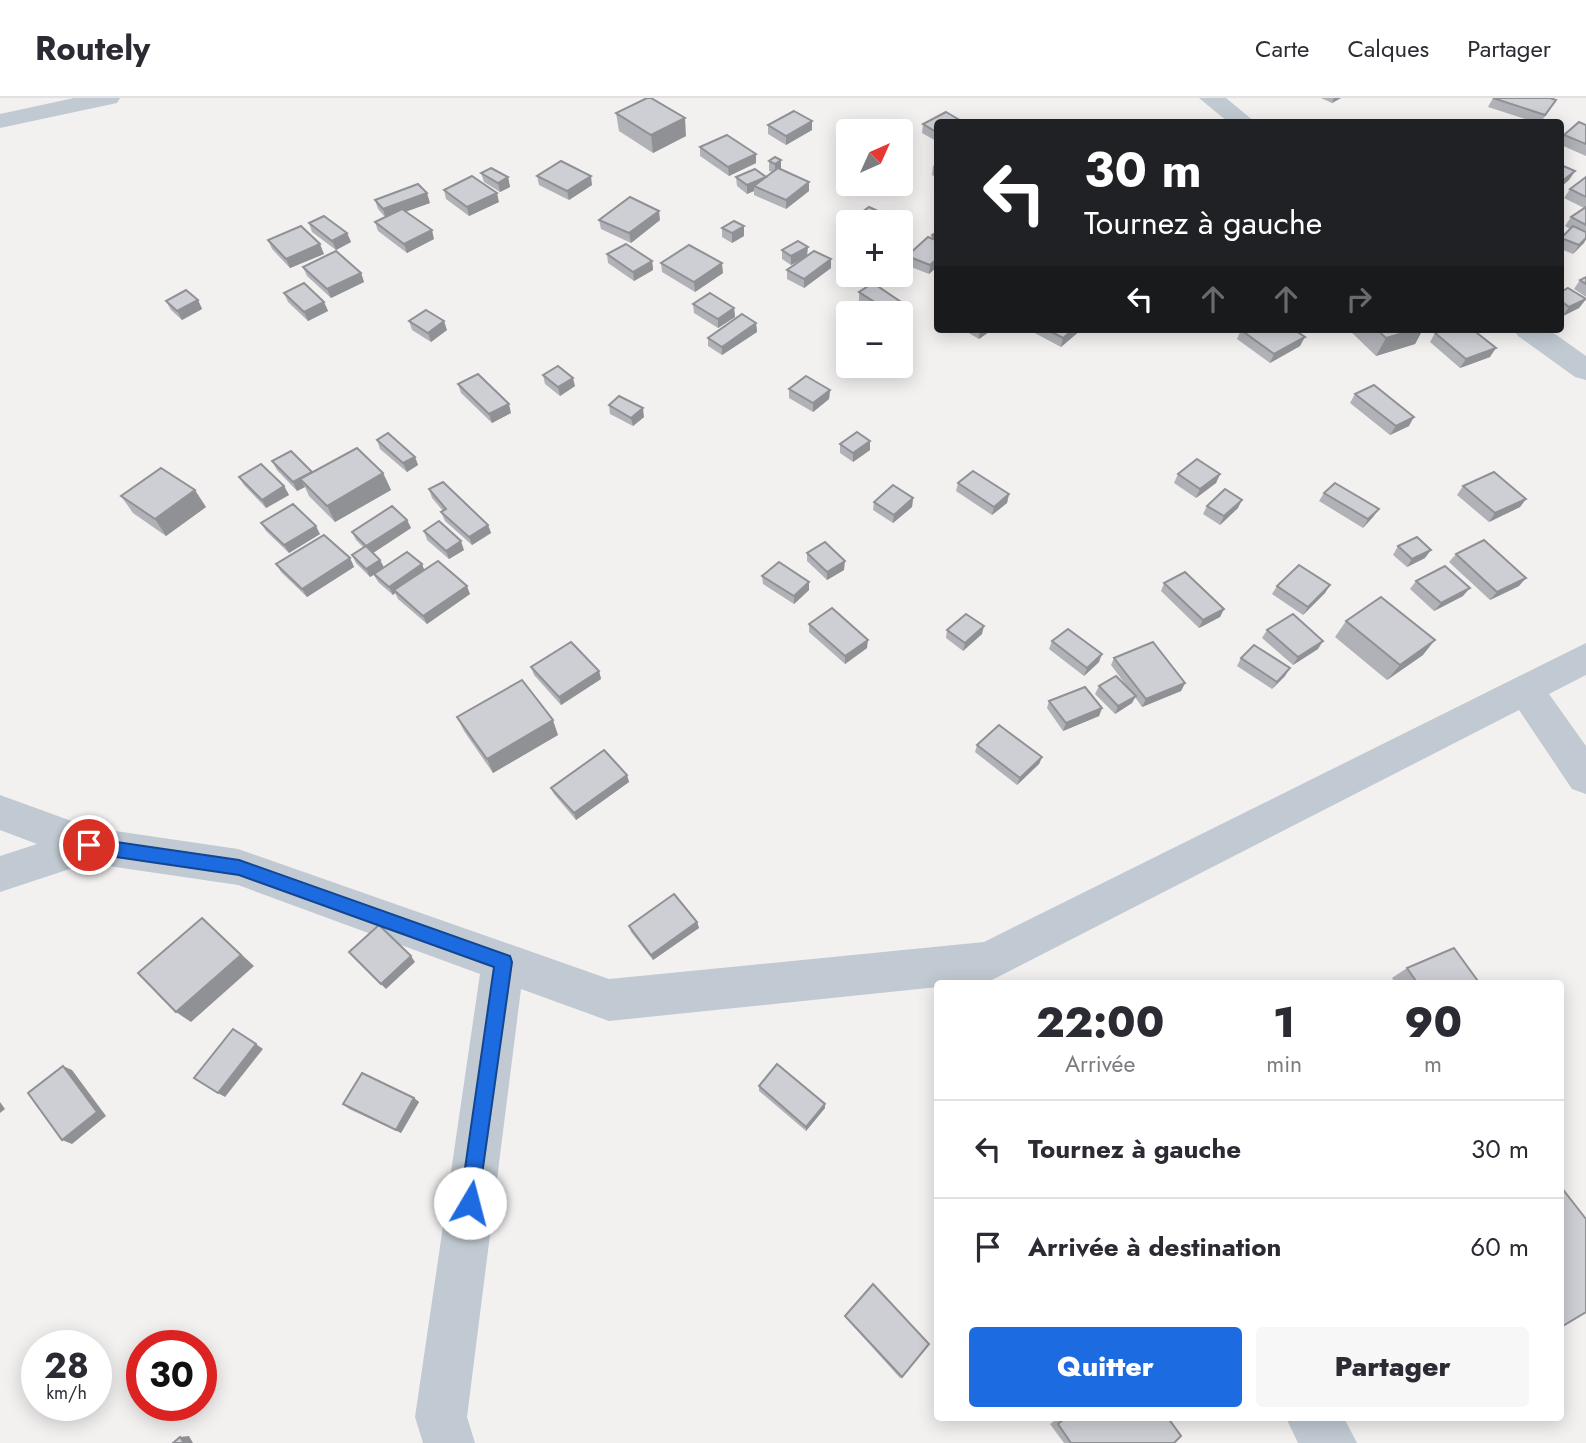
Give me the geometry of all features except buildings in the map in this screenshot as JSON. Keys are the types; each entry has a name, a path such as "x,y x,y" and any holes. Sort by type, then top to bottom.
{"street":[{"path":"0,121 108,98"},
{"path":"1211,98 1239,119"},
{"path":"1534,333 1586,370"},
{"path":"0,812 89,845 239,867 609,1000 996,973 1586,658"},
{"path":"1525,689 1586,777"},
{"path":"0,874 89,845"},
{"path":"449,1443 441,1417 503,962"},
{"path":"1314,1421 1331,1443"}],"route":[{"path":"89,845 239,867 503,962 470,1203"}]}
